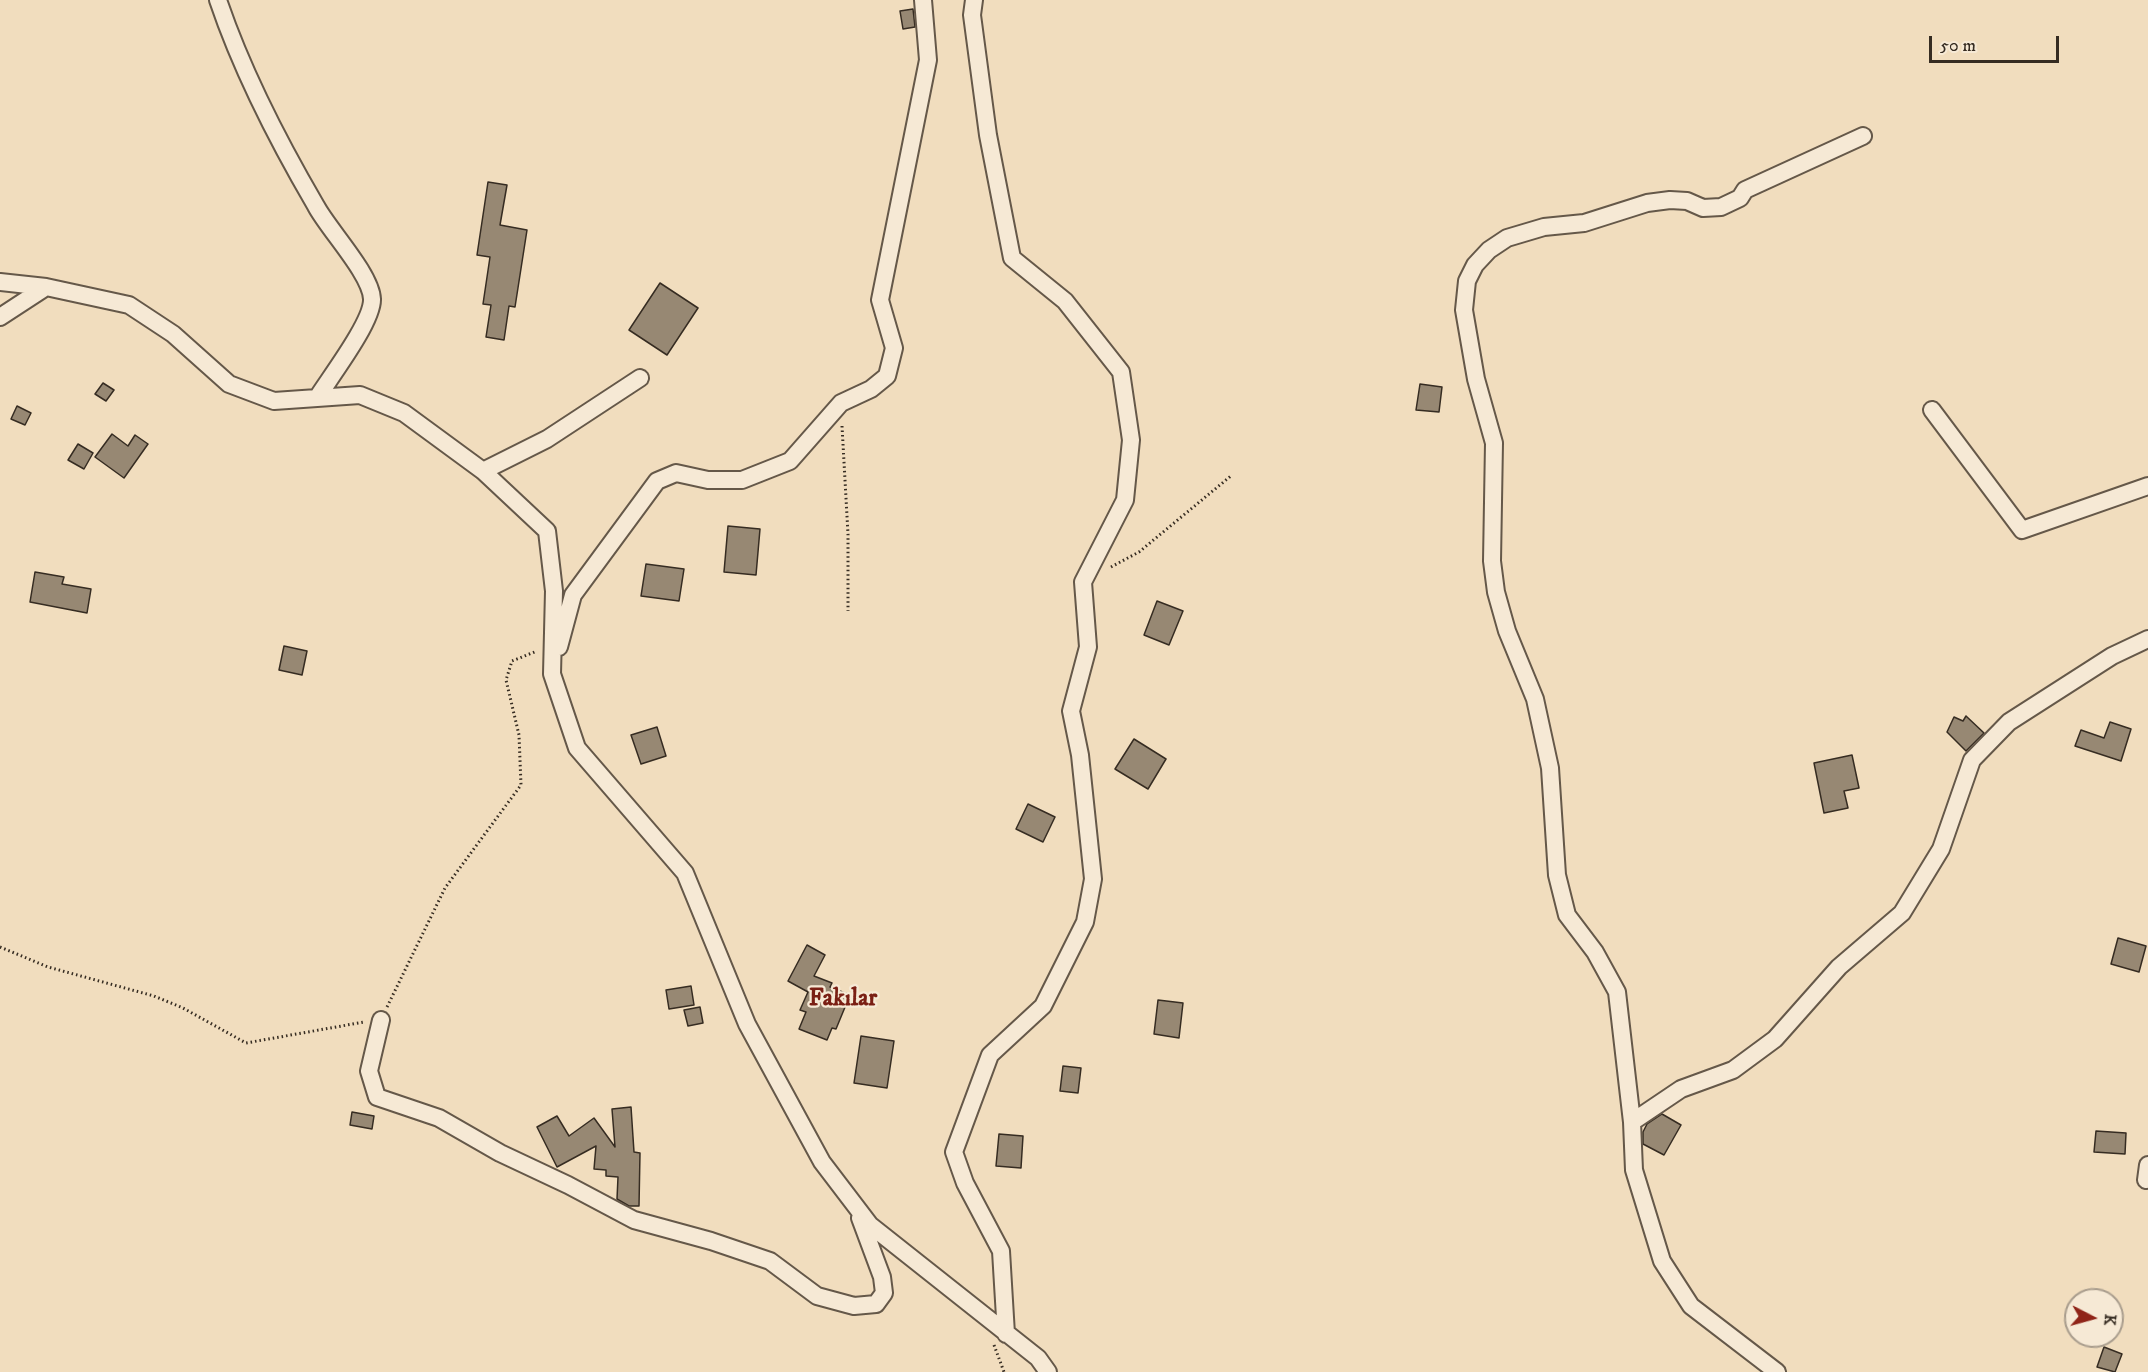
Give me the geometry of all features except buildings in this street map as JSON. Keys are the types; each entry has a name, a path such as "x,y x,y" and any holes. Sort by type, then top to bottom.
{"street":[{"path":"218,0 231,38 287,154 317,209 354,259 372,297 370,316 317,398"},
{"path":"552,674 573,595 657,481 676,473 708,480 742,480 790,461 841,403 871,388 887,376 894,348 880,300 928,60 923,0"},
{"path":"974,0 972,15 988,135 1012,258 1065,301 1121,372 1131,440 1125,500 1083,582 1088,648 1071,711 1080,755 1093,879 1085,921 1043,1006 990,1055 954,1152 965,1183 1001,1251 1006,1334"},
{"path":"1777,1372 1691,1306 1662,1261 1634,1170 1632,1122 1617,992 1595,952 1567,915 1557,875 1550,768 1535,699 1507,631 1496,592 1492,561 1494,443 1476,378 1464,310 1467,281 1475,264 1489,250 1507,238 1544,227 1584,223 1662,201 1687,201 1703,208 1721,207 1740,198 1745,190 1863,136"},
{"path":"0,282 46,287 129,305 173,334 229,384 274,401 360,395 404,413 483,471 547,531 554,591 552,674 577,748 685,873 747,1024 822,1162 870,1225 1038,1358 1048,1372"},
{"path":"0,317 46,287"},
{"path":"483,471 547,439 640,378"},
{"path":"1932,410 2022,530 2148,486"},
{"path":"1632,1122 1681,1089 1733,1070 1775,1039 1839,967 1902,913 1941,849 1972,760 2009,722 2112,656 2148,639"},
{"path":"381,1020 369,1071 377,1097 439,1118 500,1153 634,1220 711,1241 770,1261 817,1296 854,1306 876,1304 884,1293 882,1277 855,1205"}],"path":[{"path":"841,403 849,534 848,611"},
{"path":"1083,582 1139,552 1232,475"},
{"path":"0,947 48,967 154,996 183,1008 246,1043 381,1020 445,888 520,785 519,735 506,680 512,661 553,645"}],"district":[{"name":"Fakılar","path":"843,1000"}]}
